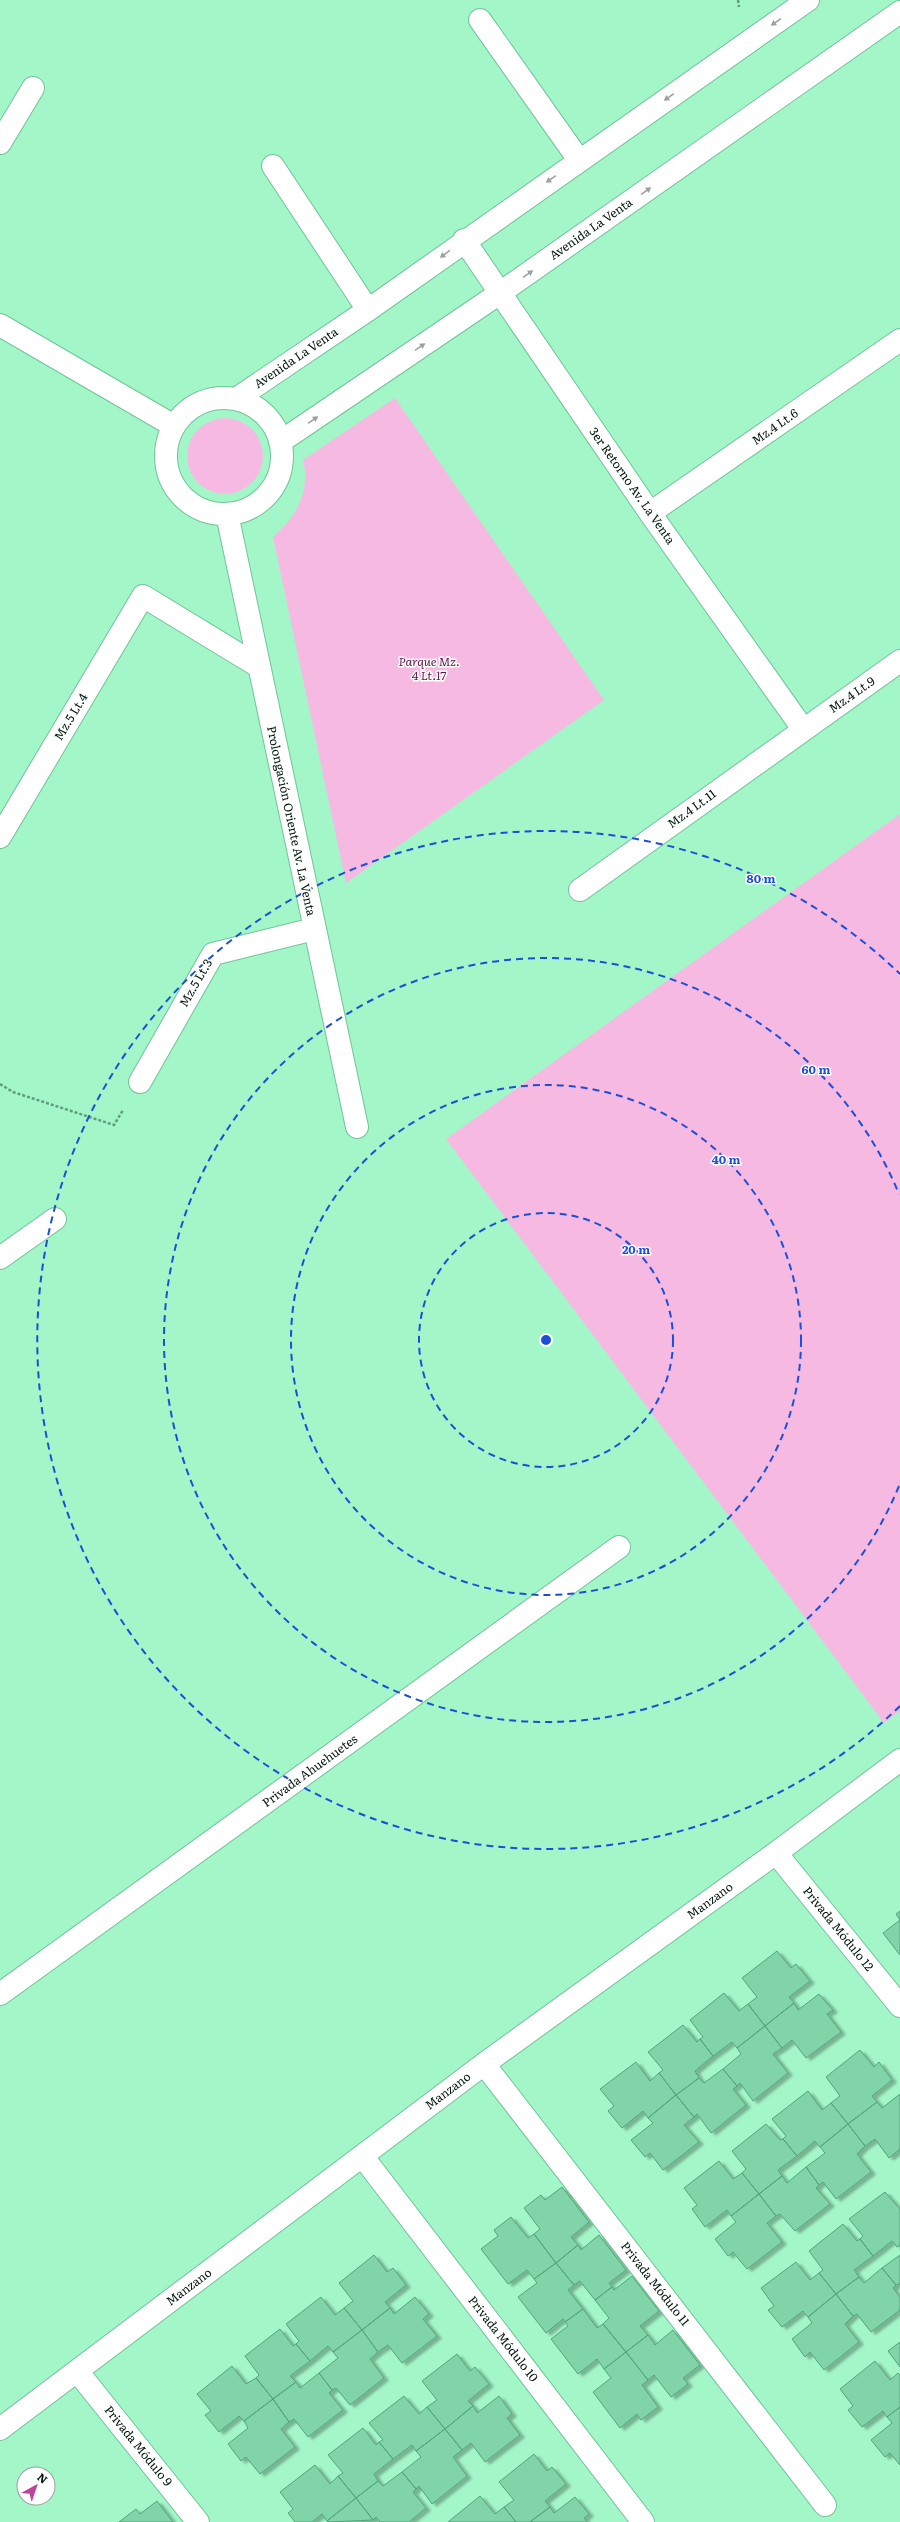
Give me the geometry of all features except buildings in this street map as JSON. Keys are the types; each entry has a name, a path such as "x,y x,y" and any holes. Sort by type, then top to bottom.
{"street":[{"name":"Avenida La Venta","path":"236,399 368,310 464,240 808,0"},
{"name":"Avenida La Venta","path":"280,442 500,293 900,12"},
{"path":"480,20 579,160"},
{"path":"0,143 33,88"},
{"path":"273,166 368,310"},
{"name":"3er Retorno Av. La Venta","path":"464,240 650,513 804,729"},
{"path":"1,329 174,426"},
{"name":"Mz.4 Lt.6","path":"650,513 900,340"},
{"path":"212,399 236,399 258,409 272,424 280,442 281,467 271,491 252,508 227,514 202,510 181,496 168,474 165,450 174,426 190,408 212,399"},
{"name":"Prolongación Oriente Av. La Venta","path":"227,514 258,666 357,1127"},
{"name":"Mz.5 Lt.4","path":"0,837 143,596 258,666"},
{"name":"Mz.4 Lt.9","path":"804,729 900,661"},
{"name":"Mz.4 Lt.11","path":"580,890 804,729"},
{"name":"Mz.5 Lt.3","path":"140,1082 213,954 314,929"},
{"path":"0,1258 55,1219"},
{"name":"Privada Ahuehuetes","path":"0,1994 620,1547"},
{"name":"Manzano","path":"0,2429 363,2157 484,2064 776,1853 900,1760"},
{"name":"Privada Módulo 12","path":"776,1853 900,2006"},
{"name":"Privada Módulo 11","path":"484,2064 826,2505"},
{"name":"Privada Módulo 10","path":"363,2157 643,2522"},
{"name":"Privada Módulo 9","path":"77,2371 198,2522"}],"path":[{"path":"0,1084 13,1092 114,1125 140,1082"}],"green space":[{"name":"Parque Mz. 4 Lt.17","path":"395,398 604,700 346,883 273,537 289,521 300,503 305,482 303,460"},
{"path":"225,418 240,421 252,429 260,441 263,456 260,471 252,483 240,491 225,494 210,491 198,483 190,471 187,456 190,441 198,429 210,421"},
{"path":"900,814 900,1711 884,1723 446,1139"}]}
